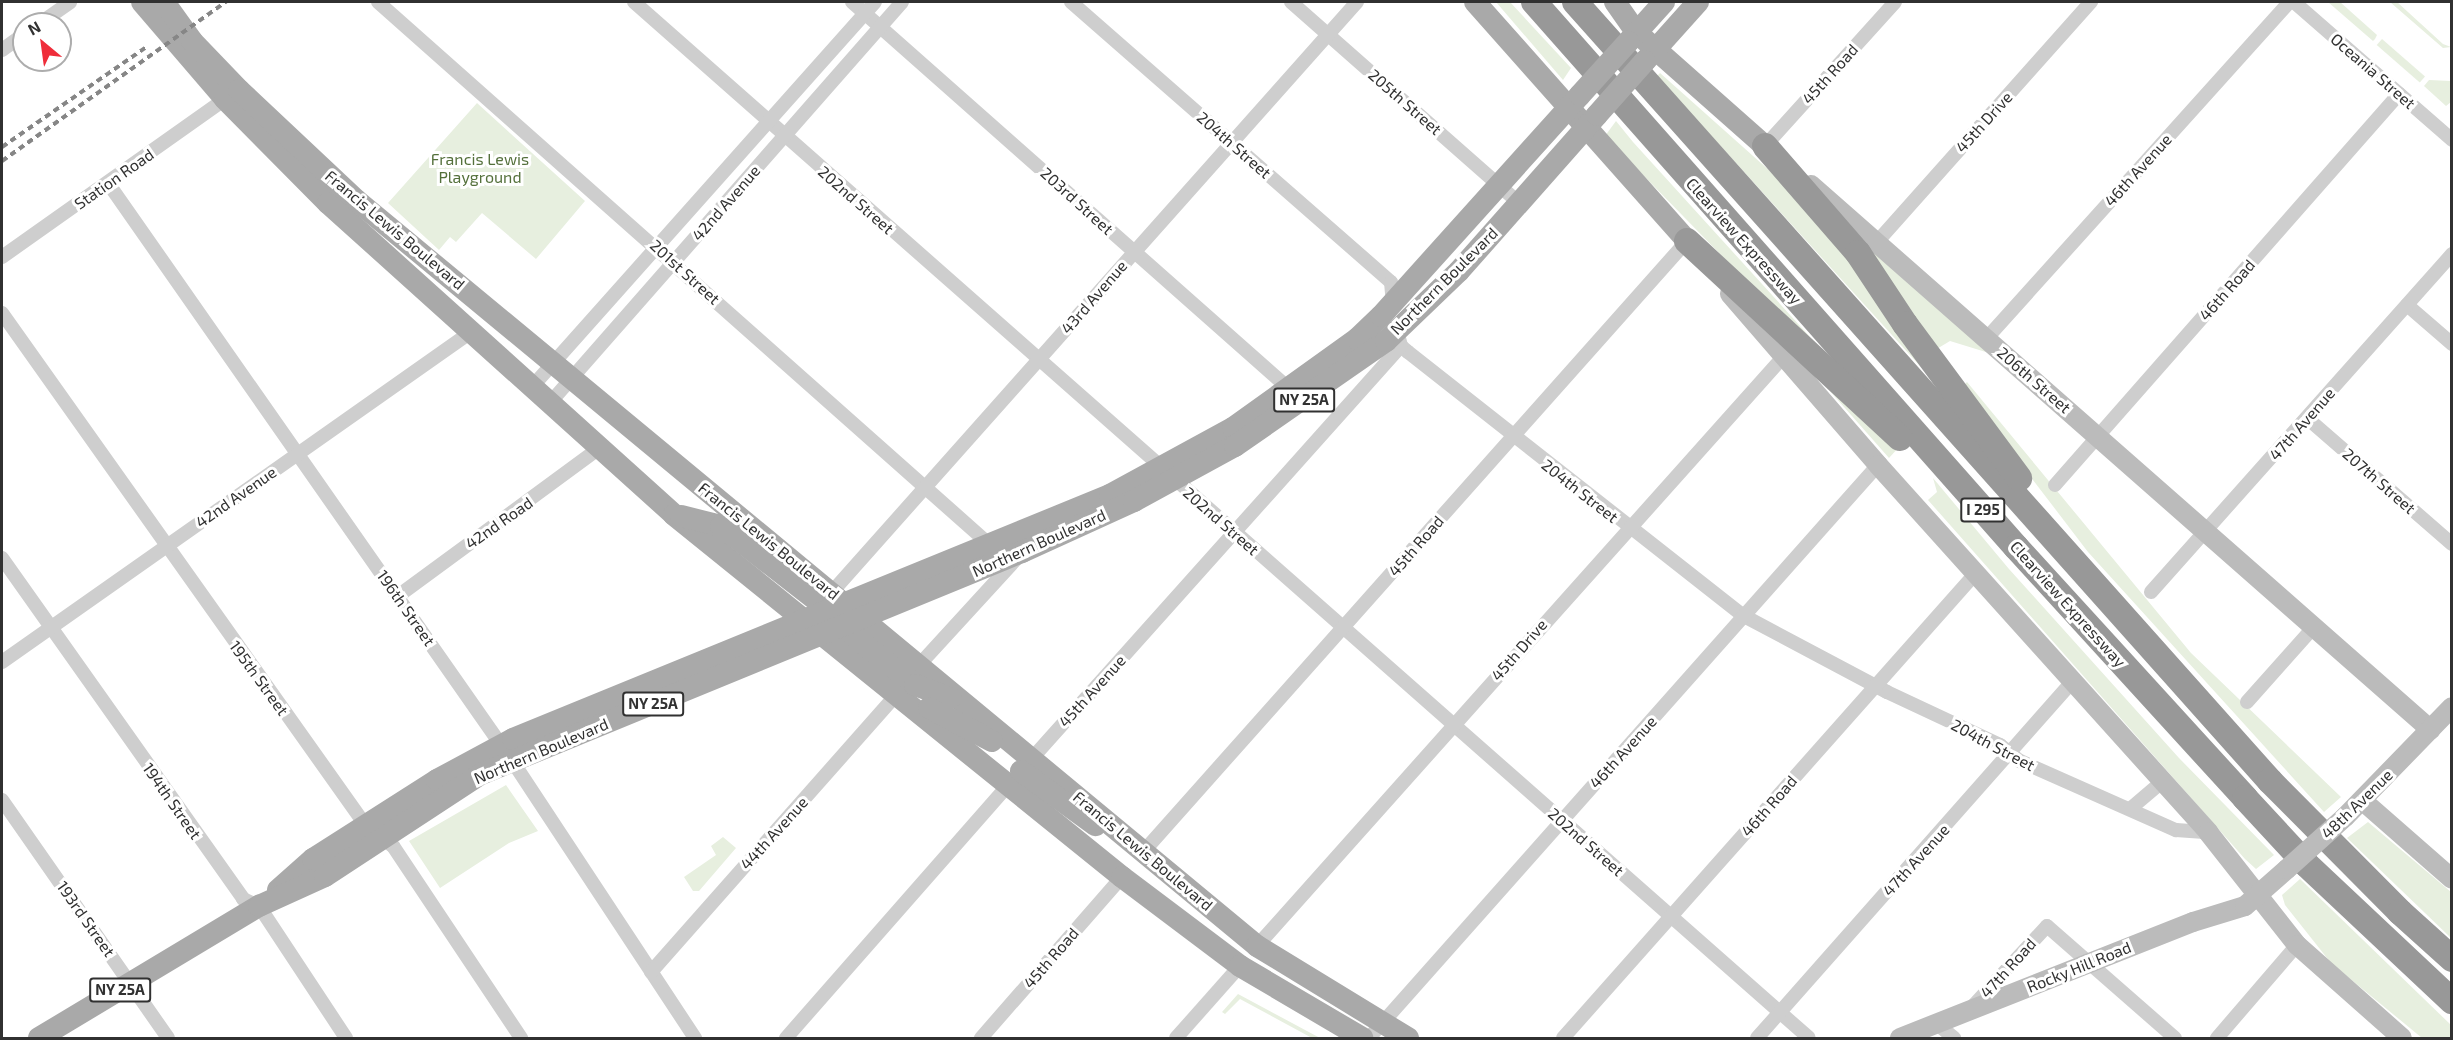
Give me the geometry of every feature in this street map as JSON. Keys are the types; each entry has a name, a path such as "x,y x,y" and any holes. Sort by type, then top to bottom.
{"highway":[{"name":"Clearview Expressway","path":"1534,2 2016,547 2307,865 2451,1001"},
{"name":"Clearview Expressway","path":"1575,2 1952,427 2132,623 2278,789 2451,959"},
{"path":"1765,146 1858,253 1998,450 2132,623"},
{"path":"1687,241 2016,547"}],"main road":[{"name":"Francis Lewis Boulevard","path":"142,2 225,99 328,203 598,449 674,514 835,616 920,664 961,701 1122,877 1240,966 1362,1038"},
{"path":"1475,2 1582,113 1687,241"},
{"name":"206th Street","path":"1615,2 1632,37 1650,55 1765,146"},
{"name":"Northern Boulevard","path":"1364,346 1399,338 1519,203 1632,37 1664,2"},
{"name":"Northern Boulevard","path":"835,616 1022,552 1166,474 1233,428 1295,394 1364,346 1393,303 1499,186 1650,55 1698,2"},
{"name":"Francis Lewis Boulevard","path":"167,4 192,41 239,90 357,200 572,379 835,616 897,694 1022,770 1144,851 1257,946 1376,1031 1408,1038"},
{"name":"Northern Boulevard","path":"374,832 436,780 835,616 990,545 1236,446 1295,394"},
{"path":"835,616 915,685 961,701"},
{"name":"Northern Boulevard","path":"39,1038 259,906 313,859 374,832 482,774 509,749"}],"street":[{"path":"56,12 70,2"},
{"name":"201st Street","path":"378,2 657,247 990,545"},
{"name":"202nd Street","path":"634,2 1166,474 1809,1038"},
{"name":"203rd Street","path":"852,2 1295,394"},
{"name":"42nd Avenue","path":"531,388 875,2"},
{"name":"42nd Avenue","path":"549,404 902,2"},
{"name":"204th Street","path":"1071,2 1391,282 1399,338 1512,438 1744,616 1875,686 2011,753 2020,761 2183,832 2208,832"},
{"name":"205th Street","path":"1291,2 1519,203"},
{"name":"43rd Avenue","path":"835,616 926,486 1357,2"},
{"name":"45th Road","path":"1765,146 1895,2"},
{"name":"45th Drive","path":"1877,242 2091,2"},
{"name":"46th Avenue","path":"1986,339 2289,2"},
{"name":"Oceania Street","path":"2294,2 2451,140"},
{"name":"46th Road","path":"2055,485 2399,94"},
{"name":"Station Road","path":"2,257 225,99"},
{"name":"206th Street","path":"1765,146 2431,730"},
{"name":"196th Street","path":"108,183 398,596 509,749 695,1038"},
{"path":"1687,241 1783,357 1878,465 2074,680 2208,832 2297,945 2402,1038"},
{"name":"45th Road","path":"1144,851 1687,241"},
{"name":"47th Avenue","path":"2151,592 2451,254"},
{"path":"2407,305 2451,344"},
{"name":"195th Street","path":"2,313 165,547 374,832 393,846 520,1038"},
{"name":"42nd Avenue","path":"2,662 471,332"},
{"name":"45th Avenue","path":"786,1038 1234,533 1399,338"},
{"name":"45th Drive","path":"1257,946 1627,528 1783,357"},
{"name":"207th Street","path":"2307,418 2451,544"},
{"name":"42nd Road","path":"398,596 598,449"},
{"name":"46th Avenue","path":"1376,1031 1878,465"},
{"path":"920,664 1022,552"},
{"name":"194th Street","path":"2,558 243,899 259,906 346,1038"},
{"name":"46th Road","path":"1563,1038 1975,574"},
{"path":"2247,702 2313,628"},
{"name":"47th Avenue","path":"1757,1038 2074,680"},
{"name":"44th Avenue","path":"651,972 897,694"},
{"name":"48th Avenue","path":"2258,897 2363,801 2451,707"},
{"path":"2130,809 2163,781"},
{"name":"193rd Street","path":"2,800 168,1038"},
{"path":"2363,801 2451,879"},
{"name":"45th Road","path":"981,1038 1122,877"},
{"name":"Rocky Hill Road","path":"1900,1038 2090,962 2245,906 2258,897"},
{"name":"47th Road","path":"1970,1011 2047,926 2090,962"},
{"path":"2217,1038 2297,945"},
{"path":"2090,962 2175,1038"},
{"path":"1176,1038 1240,966"},
{"path":"1937,1024 1954,1038"}],"green space":[{"path":"1496,2 1510,2 1571,68 1563,80"},
{"path":"2328,2 2340,2 2377,35 2375,39 2373,41"},
{"path":"2390,2 2397,2 2443,44 2451,47 2443,48"},
{"path":"2382,39 2425,76 2420,82 2377,45"},
{"path":"1660,73 1808,205 1940,388 1657,76"},
{"path":"2429,80 2451,81 2451,102 2446,106 2424,86"},
{"name":"Francis Lewis Playground","path":"477,103 585,201 536,259 482,213 456,242 450,237 439,250 388,203"},
{"path":"1616,121 1821,349 1762,297 1605,136"},
{"path":"1861,243 1870,246 1989,353 1950,341 1935,350"},
{"path":"1792,348 1900,446 1889,458"},
{"path":"1967,382 2191,653 2341,797 2324,812 2088,552 1962,387"},
{"path":"1933,478 2009,569 2179,758 2274,855 2256,869 2245,859 1928,500 1937,492"},
{"path":"506,785 538,831 509,843 440,888 409,841"},
{"path":"2368,822 2451,892 2451,938 2347,838"},
{"path":"723,837 736,848 699,891 693,891 684,877 716,855 711,846"},
{"path":"2300,879 2451,1025 2451,1038 2422,1038 2331,963 2285,905 2282,895"},
{"path":"1238,994 1320,1038 1312,1038 1240,999 1225,1014 1222,1012"}],"railway":[{"path":"2,161 226,2"},
{"path":"2,147 148,46"}]}
